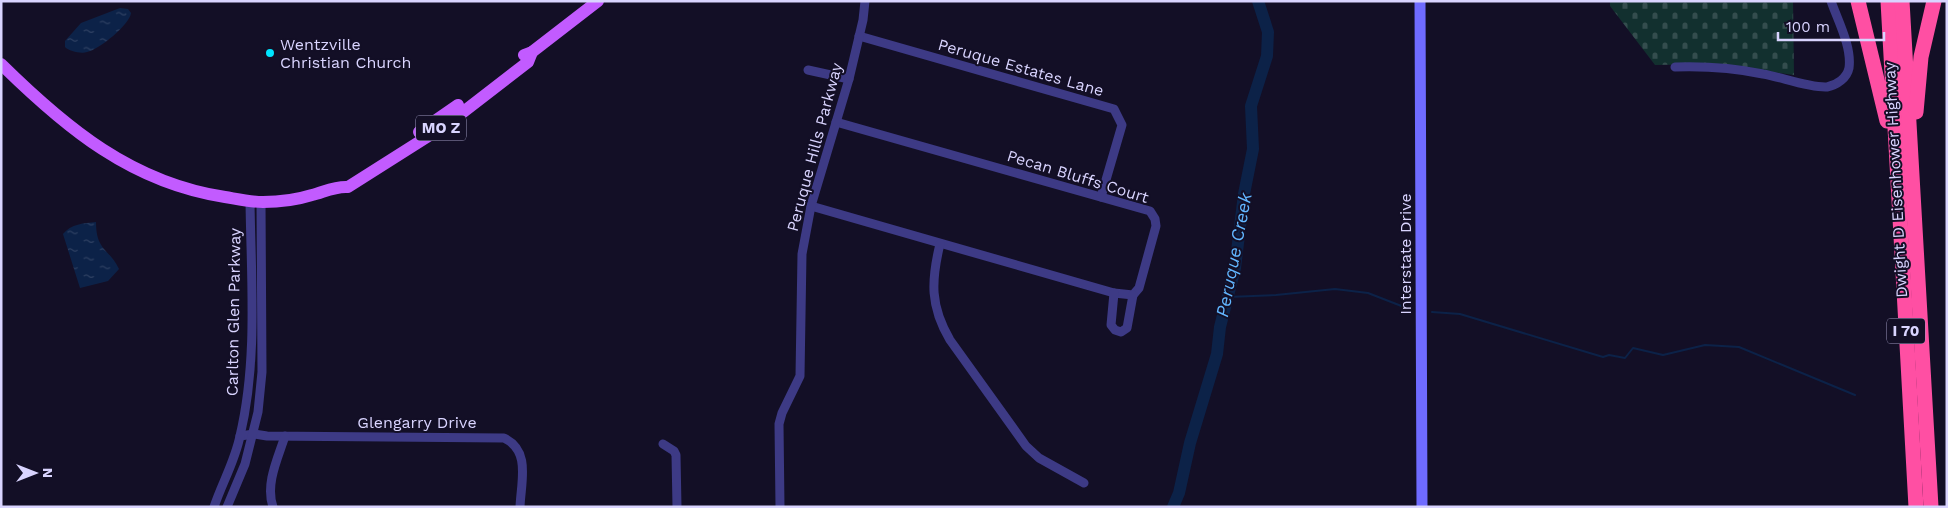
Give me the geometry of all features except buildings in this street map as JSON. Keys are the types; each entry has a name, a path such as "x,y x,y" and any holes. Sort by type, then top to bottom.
{"highway":[{"path":"1858,1 1896,156"},
{"name":"Dwight D Eisenhower Highway","path":"1888,1 1916,507"},
{"name":"Dwight D Eisenhower Highway","path":"1902,1 1931,507"},
{"path":"1911,166 1921,57 1934,1"}],"main road":[{"name":"MO Z","path":"1,64 56,114 111,157 175,186 196,193 255,202 284,201 339,186 344,179 445,115 598,1"},
{"name":"Interstate Drive","path":"1420,1 1422,507"}],"street":[{"name":"Peruque Hills Parkway","path":"780,507 779,424 782,413 800,376 802,254 811,206 848,79 859,36 865,1"},
{"path":"1675,67 1704,66 1742,70 1820,87 1830,86 1844,78 1848,69 1848,54 1831,1"},
{"name":"Peruque Estates Lane","path":"859,36 1114,109 1122,124 1101,197"},
{"path":"808,70 848,79"},
{"name":"Pecan Bluffs Court","path":"836,122 1150,211 1155,219 1156,226 1139,288 1133,295 1129,323 1127,328 1121,332 1115,330 1111,325 1114,293"},
{"name":"Carlton Glen Parkway","path":"227,507 245,464 254,434 262,372 255,202"},
{"name":"Carlton Glen Parkway","path":"214,507 236,455 250,377 255,202"},
{"path":"811,206 1114,293 1133,295"},
{"path":"940,244 934,270 934,300 940,322 950,340 1026,446 1039,458 1084,483"},
{"name":"Glengarry Drive","path":"240,436 254,434 285,436 504,438 514,444 522,454 520,507"},
{"path":"273,507 270,499 271,482 285,436"},
{"path":"663,444 674,451 676,455 677,507"}],"green space":[{"path":"1610,1 1793,1 1794,75 1713,64 1655,65 1610,6"}],"water":[{"path":"120,8 128,9 131,13 129,18 120,30 99,47 84,53 75,52 65,47 65,41 81,23"},
{"path":"96,222 98,239 119,269 108,281 80,288 63,234 74,226"}],"waterway":[{"name":"Peruque Creek","path":"1173,507 1179,493 1190,443 1217,354 1220,327 1235,268 1244,194 1253,149 1251,106 1267,56 1268,32 1258,1"},
{"path":"1228,297 1276,295 1335,289 1368,293 1404,307"},
{"path":"1432,312 1460,314 1603,357 1609,355 1625,358 1633,348 1663,355 1705,345 1739,347 1855,395"}],"place":[{"name":"Wentzville Christian Church","path":"270,53"}]}
